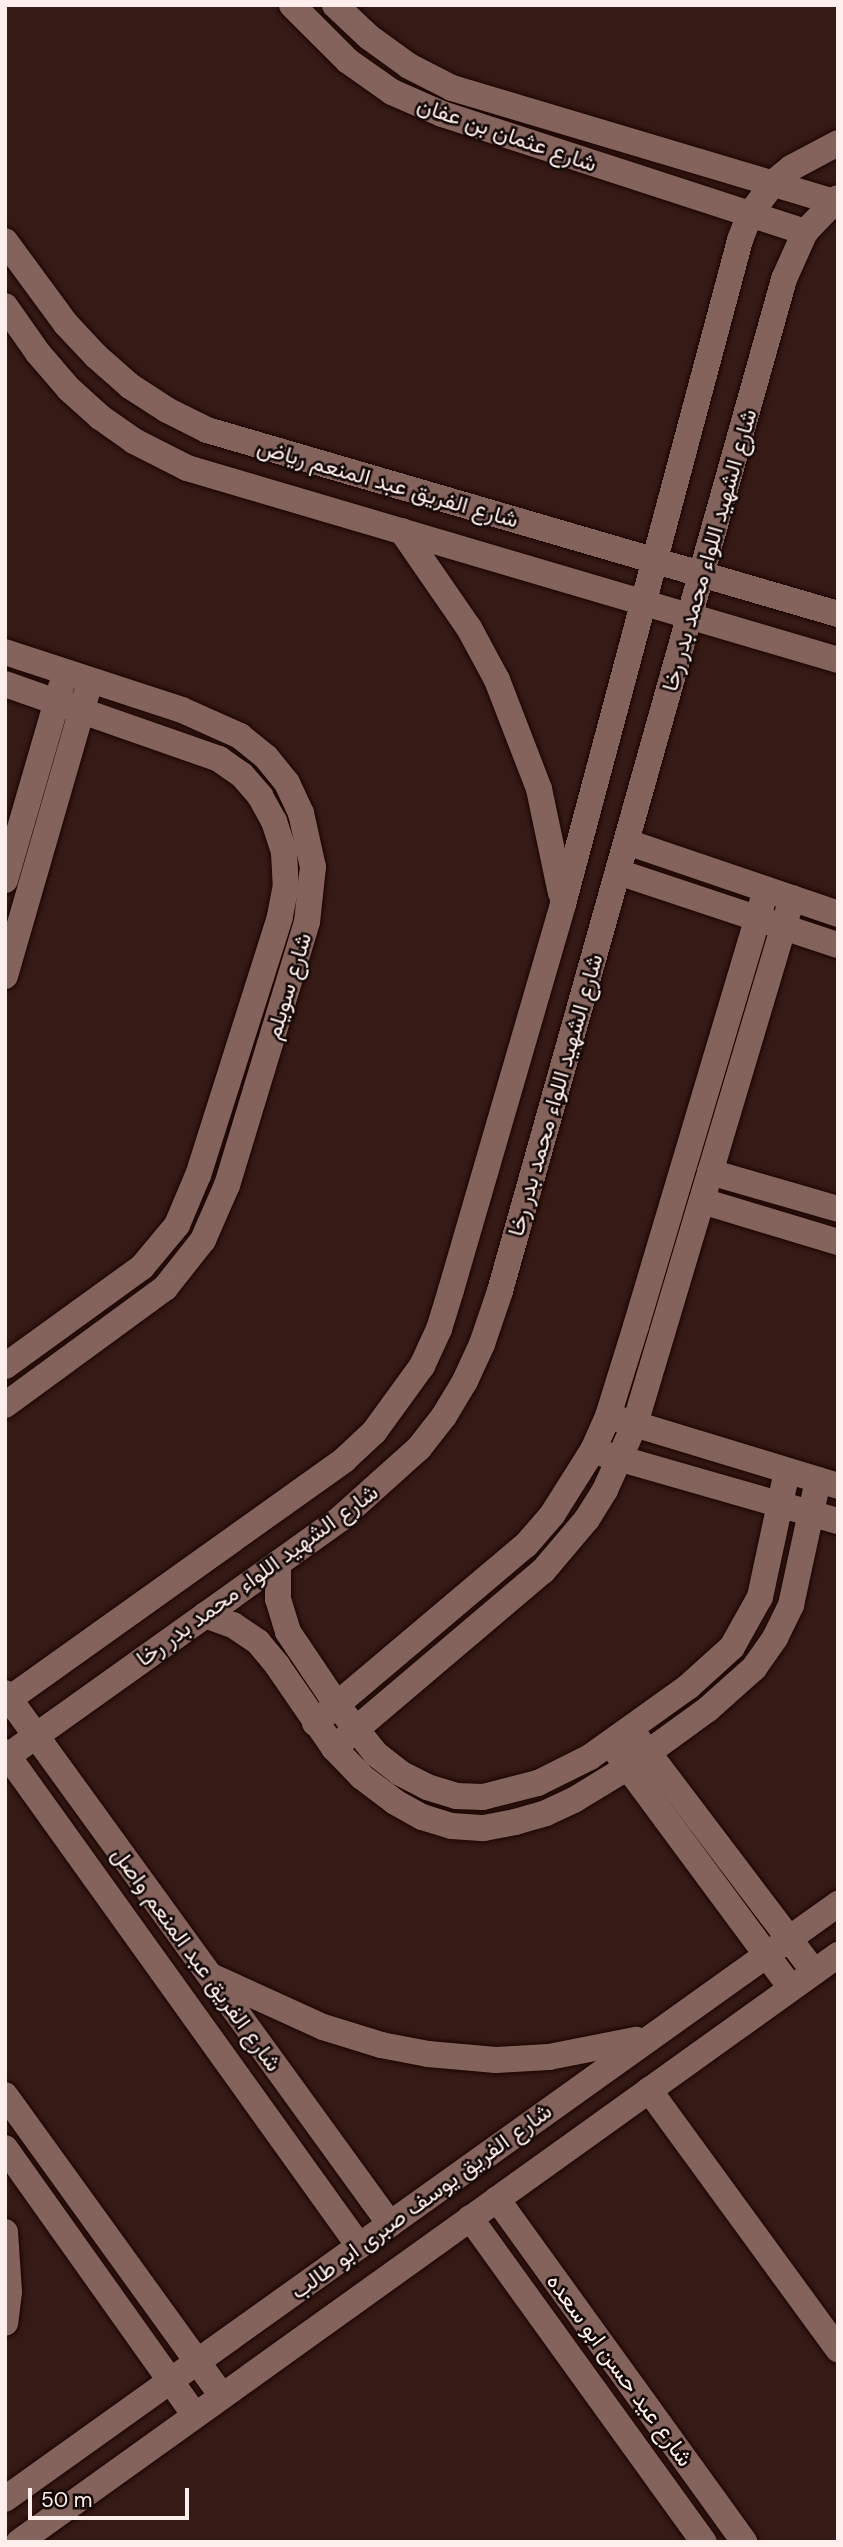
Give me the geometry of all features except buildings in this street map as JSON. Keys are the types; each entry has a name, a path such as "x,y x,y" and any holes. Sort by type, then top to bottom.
{"street":[{"name":"شارع عثمان بن عفان","path":"292,5 348,61 391,92 442,114 805,232 835,199 452,88 409,66 369,37 335,5"},
{"path":"750,214 774,182 801,162 838,143"},
{"name":"شارع الشهيد اللواء محمد بدر رخا","path":"7,1698 335,1466 374,1432 400,1401 422,1366 439,1329 563,904 740,240 750,214"},
{"name":"شارع الشهيد اللواء محمد بدر رخا","path":"6,1756 341,1518 392,1475 444,1416 465,1381 482,1344 500,1291 784,279 805,232"},
{"name":"شارع الفريق عبد المنعم رياض","path":"5,241 66,324 96,356 130,386 167,410 207,430 838,614"},
{"name":"شارع الفريق عبد المنعم رياض","path":"5,306 38,353 69,389 100,417 134,441 187,468 838,660"},
{"path":"402,531 469,628 516,723 539,789 554,846 563,904"},
{"name":"شارع سويلم","path":"5,652 211,721 240,736 266,757 287,783 301,813 311,853 312,895 307,922 228,1185 202,1240 185,1265 157,1295 5,1405"},
{"path":"5,880 65,671"},
{"path":"5,976 91,680"},
{"name":"شارع سويلم","path":"5,684 194,747 219,759 242,775 260,796 274,821 284,852 286,885 280,917 198,1175 177,1225 142,1267 5,1366"},
{"path":"627,842 838,914"},
{"path":"618,872 838,945"},
{"path":"315,1723 526,1545 552,1515 593,1450 608,1416 766,890"},
{"path":"334,1748 542,1571 587,1518 621,1459 635,1424 792,898"},
{"path":"710,1172 838,1209"},
{"path":"702,1201 838,1242"},
{"path":"205,1615 233,1625 258,1642 334,1748 362,1777 395,1802 422,1817 462,1827 484,1828 546,1814 638,1760 730,1690 768,1648 788,1610 811,1514 828,1483 608,1416"},
{"path":"593,1450 838,1521"},
{"path":"278,1563 278,1599 288,1632 337,1705 376,1754 400,1773 427,1787 456,1796 483,1797 538,1783 621,1737 712,1668 743,1631 760,1597 787,1471"},
{"path":"760,1597 788,1610"},
{"path":"712,1668 730,1690"},
{"name":"شارع الفريق عبد المنعم واصل","path":"7,1698 390,2224"},
{"path":"621,1737 766,1955 791,1988"},
{"name":"شارع الفريق عبد المنعم واصل","path":"6,1756 359,2246"},
{"path":"638,1760 814,1972"},
{"name":"شارع الفريق يوسف صبرى ابو طالب","path":"5,2499 838,1904"},
{"name":"شارع الفريق يوسف صبرى ابو طالب","path":"19,2542 838,1955"},
{"path":"208,1974 323,2027 382,2045 428,2054 496,2060 549,2057 602,2049 654,2035"},
{"path":"649,2090 838,2348"},
{"path":"5,2095 222,2396"},
{"path":"5,2148 195,2415"},
{"name":"شارع عيد حسن ابو سعده","path":"497,2199 744,2542"},
{"name":"شارع عيد حسن ابو سعده","path":"470,2218 704,2542"},
{"path":"5,2232 9,2292 5,2323"}]}
